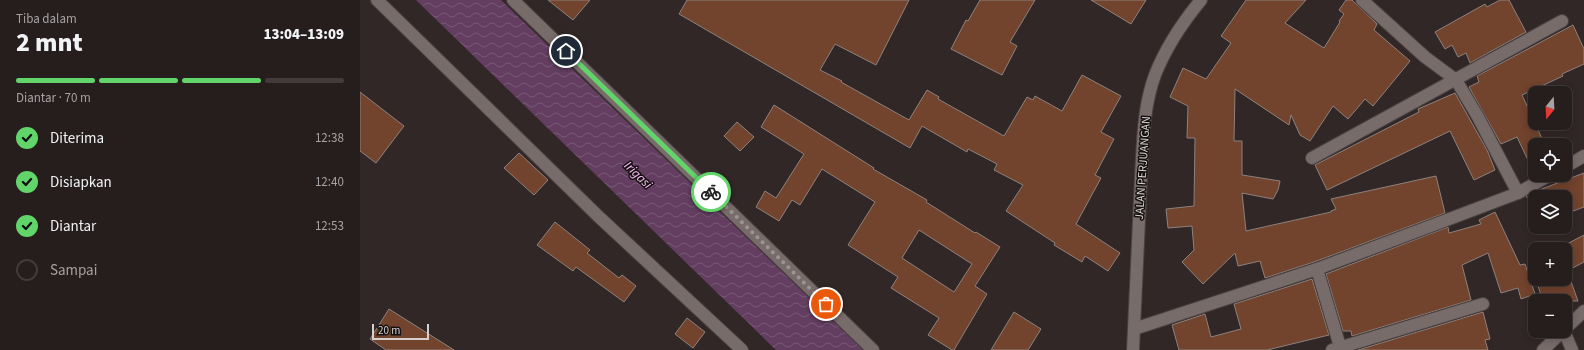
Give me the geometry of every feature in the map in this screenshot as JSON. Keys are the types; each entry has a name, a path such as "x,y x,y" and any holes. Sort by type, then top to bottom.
{"street":[{"path":"377,0 598,216 742,350"},
{"path":"513,0 873,350"},
{"name":"JALAN PERJUANGAN","path":"1133,350 1146,112 1155,76 1167,49 1183,22 1201,0"},
{"path":"1362,0 1425,57 1456,80 1478,117 1518,193"},
{"path":"1312,158 1562,21"},
{"path":"1572,163 1584,156"},
{"path":"1134,329 1317,269 1518,193 1538,182"},
{"path":"1317,269 1338,349 1483,304"},
{"path":"1572,322 1584,311"},
{"path":"1543,350 1556,338"},
{"path":"1567,338 1572,350"}],"water":[{"name":"Irigasi","path":"416,0 501,0 863,350 776,350"}],"building":[{"path":"548,0 590,0 573,20"},
{"path":"687,0 909,0 876,65 835,44 820,70 909,120 927,90 939,97 938,99 1004,136 1027,97 1033,100 1035,96 1062,111 1082,75 1121,96 1101,132 1114,139 1095,175 1101,178 1076,224 1120,253 1108,271 1085,256 1082,262 1054,245 1055,243 1006,211 1023,185 994,170 997,164 968,149 967,152 922,126 910,148 679,14"},
{"path":"980,0 1035,0 1010,42 1017,46 1002,75 951,49 966,20 968,21"},
{"path":"1091,0 1146,0 1131,24"},
{"path":"1246,0 1306,0 1285,23 1324,48 1344,14 1339,10 1346,0 1352,0 1377,24 1374,30 1410,61 1373,106 1365,99 1348,119 1333,106 1310,141 1300,135 1291,115 1289,125 1235,89 1234,141 1242,141 1242,175 1280,181 1278,190 1273,199 1242,193 1246,231 1331,212 1336,209 1331,199 1436,176 1445,213 1314,262 1265,278 1260,261 1238,266 1235,253 1203,284 1182,262 1194,250 1192,226 1168,228 1166,209 1194,206 1195,138 1187,138 1188,106 1170,97 1183,68 1206,79 1231,43 1221,36"},
{"path":"1500,0 1509,0 1526,32 1470,63 1466,53 1458,57 1452,45 1445,49 1435,32 1485,4 1487,7"},
{"path":"1573,25 1584,49 1584,64 1562,74 1563,76 1541,86 1528,86 1528,92 1522,95 1528,108 1528,130 1538,130 1542,138 1528,138 1528,160 1517,137 1501,144 1469,87 1479,82 1477,76"},
{"path":"360,92 404,126 376,163 360,151"},
{"path":"1455,93 1487,150 1495,170 1474,180 1450,131 1327,190 1315,165 1419,112 1418,109"},
{"path":"774,105 874,168 873,169 927,200 926,202 1000,247 975,286 987,294 954,350 928,335 939,318 891,288 898,277 848,245 875,202 822,169 800,205 792,200 779,221 756,207 765,191 776,198 804,154 761,127","holes":["919,230 972,264 954,292 902,258"]},
{"path":"737,122 754,137 740,151 724,136"},
{"path":"519,153 548,180 534,195 504,168"},
{"path":"1584,173 1584,207 1572,211 1572,190 1539,190 1560,182 1572,182 1572,178"},
{"path":"1495,212 1520,265 1525,264 1528,273 1528,286 1532,286 1535,294 1528,294 1528,296 1521,299 1518,288 1501,293 1488,253 1462,265 1471,300 1352,336 1351,331 1343,331 1326,274 1448,227 1449,233 1481,224 1479,220"},
{"path":"555,222 590,250 587,253 619,278 622,275 636,286 624,302 576,267 573,271 537,245"},
{"path":"1584,235 1584,262 1572,268 1572,242 1571,242"},
{"path":"1312,279 1329,335 1267,350 1179,350 1172,325 1205,314 1211,337 1241,329 1234,304"},
{"path":"1572,284 1578,301 1572,301 1572,294 1541,294 1538,286 1572,286"},
{"path":"389,309 454,350 386,350 370,339"},
{"path":"1014,312 1041,329 1028,350 991,350"},
{"path":"1483,312 1490,339 1485,340 1488,350 1358,350"},
{"path":"687,318 705,332 693,348 675,334"}],"way so far":[{"path":"711,192 826,304"}],"route":[{"path":"566,51 711,192"}]}
